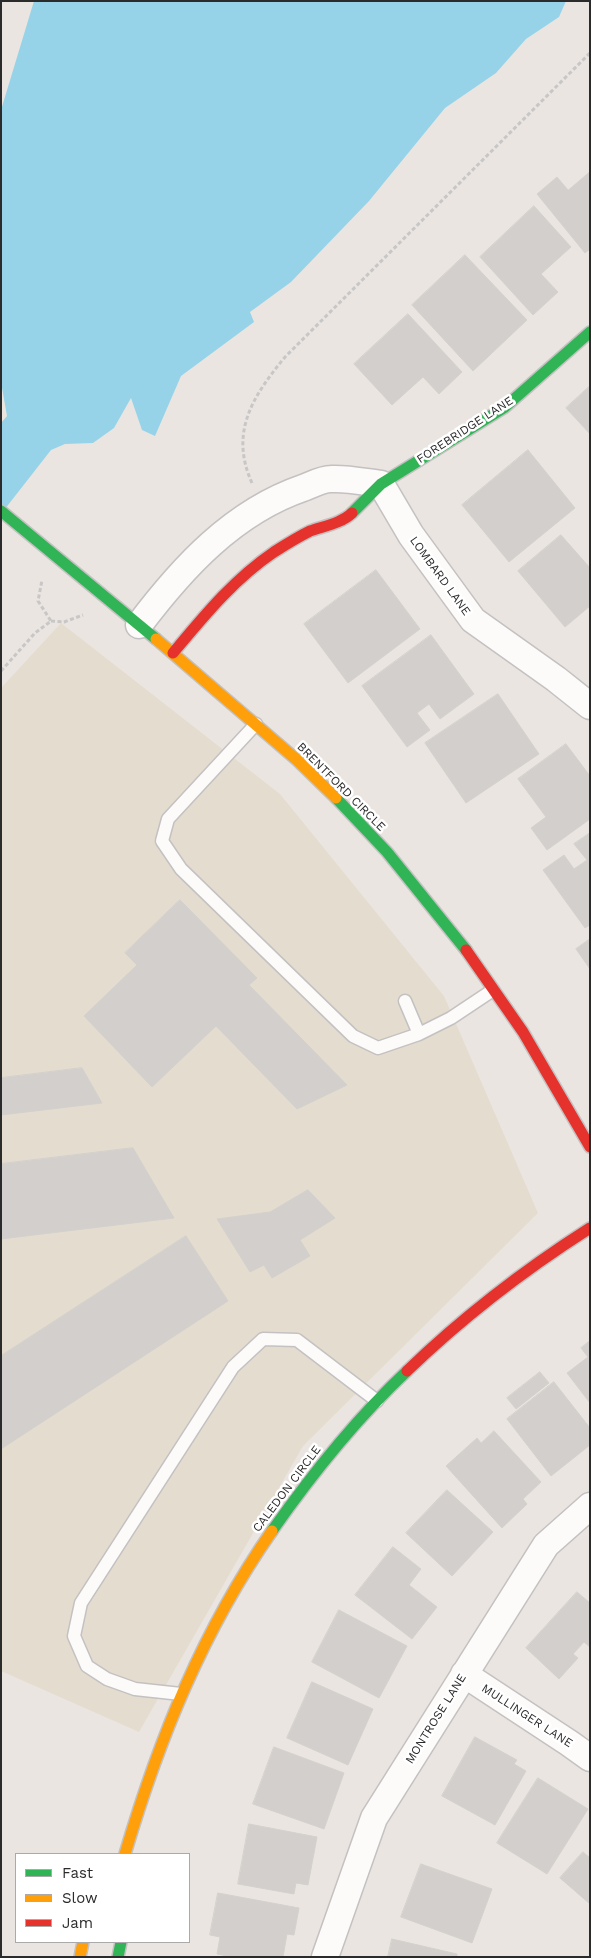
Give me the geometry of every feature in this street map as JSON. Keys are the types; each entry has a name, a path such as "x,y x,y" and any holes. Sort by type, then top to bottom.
{"street":[{"name":"FOREBRIDGE LANE","path":"173,653 217,600 243,576 274,552 309,532 347,518 381,484 505,408 590,332"},
{"path":"139,625 174,580 202,553 230,528 265,505 330,478 381,484"},
{"name":"LOMBARD LANE","path":"381,484 411,536 473,620 556,679 590,706"},
{"name":"BRENTFORD CIRCLE","path":"1,511 256,724 343,805 387,852 465,948 523,1032 590,1147"},
{"name":"CALEDON CIRCLE","path":"125,1853 158,1752 181,1694 232,1592 269,1533 314,1474 377,1401 418,1360 473,1312 516,1278 590,1228"},
{"name":"MONTROSE LANE","path":"325,1957 374,1818 546,1544 590,1506"},
{"name":"MULLINGER LANE","path":"464,1674 590,1758"},
{"path":"80,1957 83,1943"},
{"path":"118,1957 121,1943"}],"lane":[{"path":"256,724 168,819 162,841 181,869 353,1036 378,1048 419,1034 451,1018 493,990"},
{"path":"405,1002 419,1034"},
{"path":"181,1694 135,1689 107,1678 87,1666 74,1636 81,1603 233,1367 263,1339 296,1340 377,1401"}],"path":[{"path":"265,505 246,471 243,430 248,411 271,374 285,357 590,53"},
{"path":"1,671 35,633 51,621 38,601 42,581 55,555"}],"shaded area":[{"path":"61,623 280,794 444,996 538,1213 303,1446 139,1732 1,1671 1,688"}],"water":[{"path":"34,1 566,1 559,17 526,39 496,73 445,108 369,201 291,282 250,312 254,322 181,376 155,436 142,430 131,398 114,428 93,443 65,444 51,450 1,514 1,423 7,416 1,382 1,110"}],"building":[{"path":"590,172 590,249 585,253 537,194 557,177 568,190"},
{"path":"534,206 571,247 541,274 558,292 533,315 480,257"},
{"path":"465,255 527,320 473,371 412,305"},
{"path":"408,314 462,372 439,394 423,377 392,405 354,364"},
{"path":"590,386 590,434 566,408"},
{"path":"528,450 575,508 509,562 462,505"},
{"path":"561,535 590,568 590,606 565,627 518,571"},
{"path":"376,570 420,629 348,683 304,624"},
{"path":"431,635 474,694 440,719 429,704 417,713 430,730 407,747 362,686"},
{"path":"498,694 539,754 466,803 425,743"},
{"path":"566,744 590,776 590,819 547,850 531,828 546,817 518,779"},
{"path":"590,833 590,925 585,928 543,870 564,855 574,869 587,860 574,844"},
{"path":"180,900 257,978 249,985 347,1085 297,1109 216,1026 152,1087 84,1016 137,965 125,953"},
{"path":"590,939 590,969 576,949"},
{"path":"82,1068 102,1103 1,1115 1,1078"},
{"path":"133,1148 174,1218 1,1239 1,1164"},
{"path":"308,1190 335,1218 300,1240 310,1256 272,1278 264,1265 250,1272 217,1219 270,1212"},
{"path":"186,1236 228,1301 1,1449 1,1356"},
{"path":"590,1341 590,1403 567,1373 588,1357 581,1348"},
{"path":"540,1372 549,1383 516,1409 507,1398"},
{"path":"554,1382 590,1428 590,1445 551,1476 507,1419"},
{"path":"494,1431 541,1482 523,1499 527,1504 502,1528 446,1466 477,1438 481,1443"},
{"path":"447,1490 493,1532 452,1576 406,1533"},
{"path":"393,1547 421,1569 409,1585 437,1607 412,1639 355,1595"},
{"path":"577,1592 590,1603 590,1647 584,1642 573,1654 578,1658 559,1679 526,1648"},
{"path":"339,1610 407,1646 379,1698 312,1662"},
{"path":"312,1682 373,1709 348,1765 287,1738"},
{"path":"475,1737 517,1760 514,1764 526,1771 495,1825 442,1796"},
{"path":"274,1747 344,1773 324,1829 253,1804"},
{"path":"538,1778 588,1809 547,1874 497,1843"},
{"path":"249,1824 317,1837 308,1885 296,1883 294,1894 238,1884"},
{"path":"583,1852 590,1858 590,1904 560,1878"},
{"path":"421,1864 492,1889 472,1943 401,1917"},
{"path":"218,1893 299,1908 294,1935 287,1934 283,1957 232,1957 217,1954 220,1937 210,1935"},
{"path":"392,1939 457,1954 457,1957 388,1957"}],"traffic: fast":[{"path":"352,513 381,484 505,407 590,332"},
{"path":"1,511 156,639"},
{"path":"336,798 387,852 466,950"},
{"path":"272,1531 335,1448 370,1408 407,1371"},
{"path":"118,1957 121,1943"}],"traffic: slow":[{"path":"156,639 297,760 336,798"},
{"path":"125,1853 168,1727 185,1686 225,1607 272,1531"},
{"path":"80,1957 83,1943"}],"traffic: jam":[{"path":"173,653 220,599 259,563 305,533 338,522 352,513"},
{"path":"466,950 523,1032 590,1147"},
{"path":"407,1371 495,1295 541,1260 590,1228"}]}
